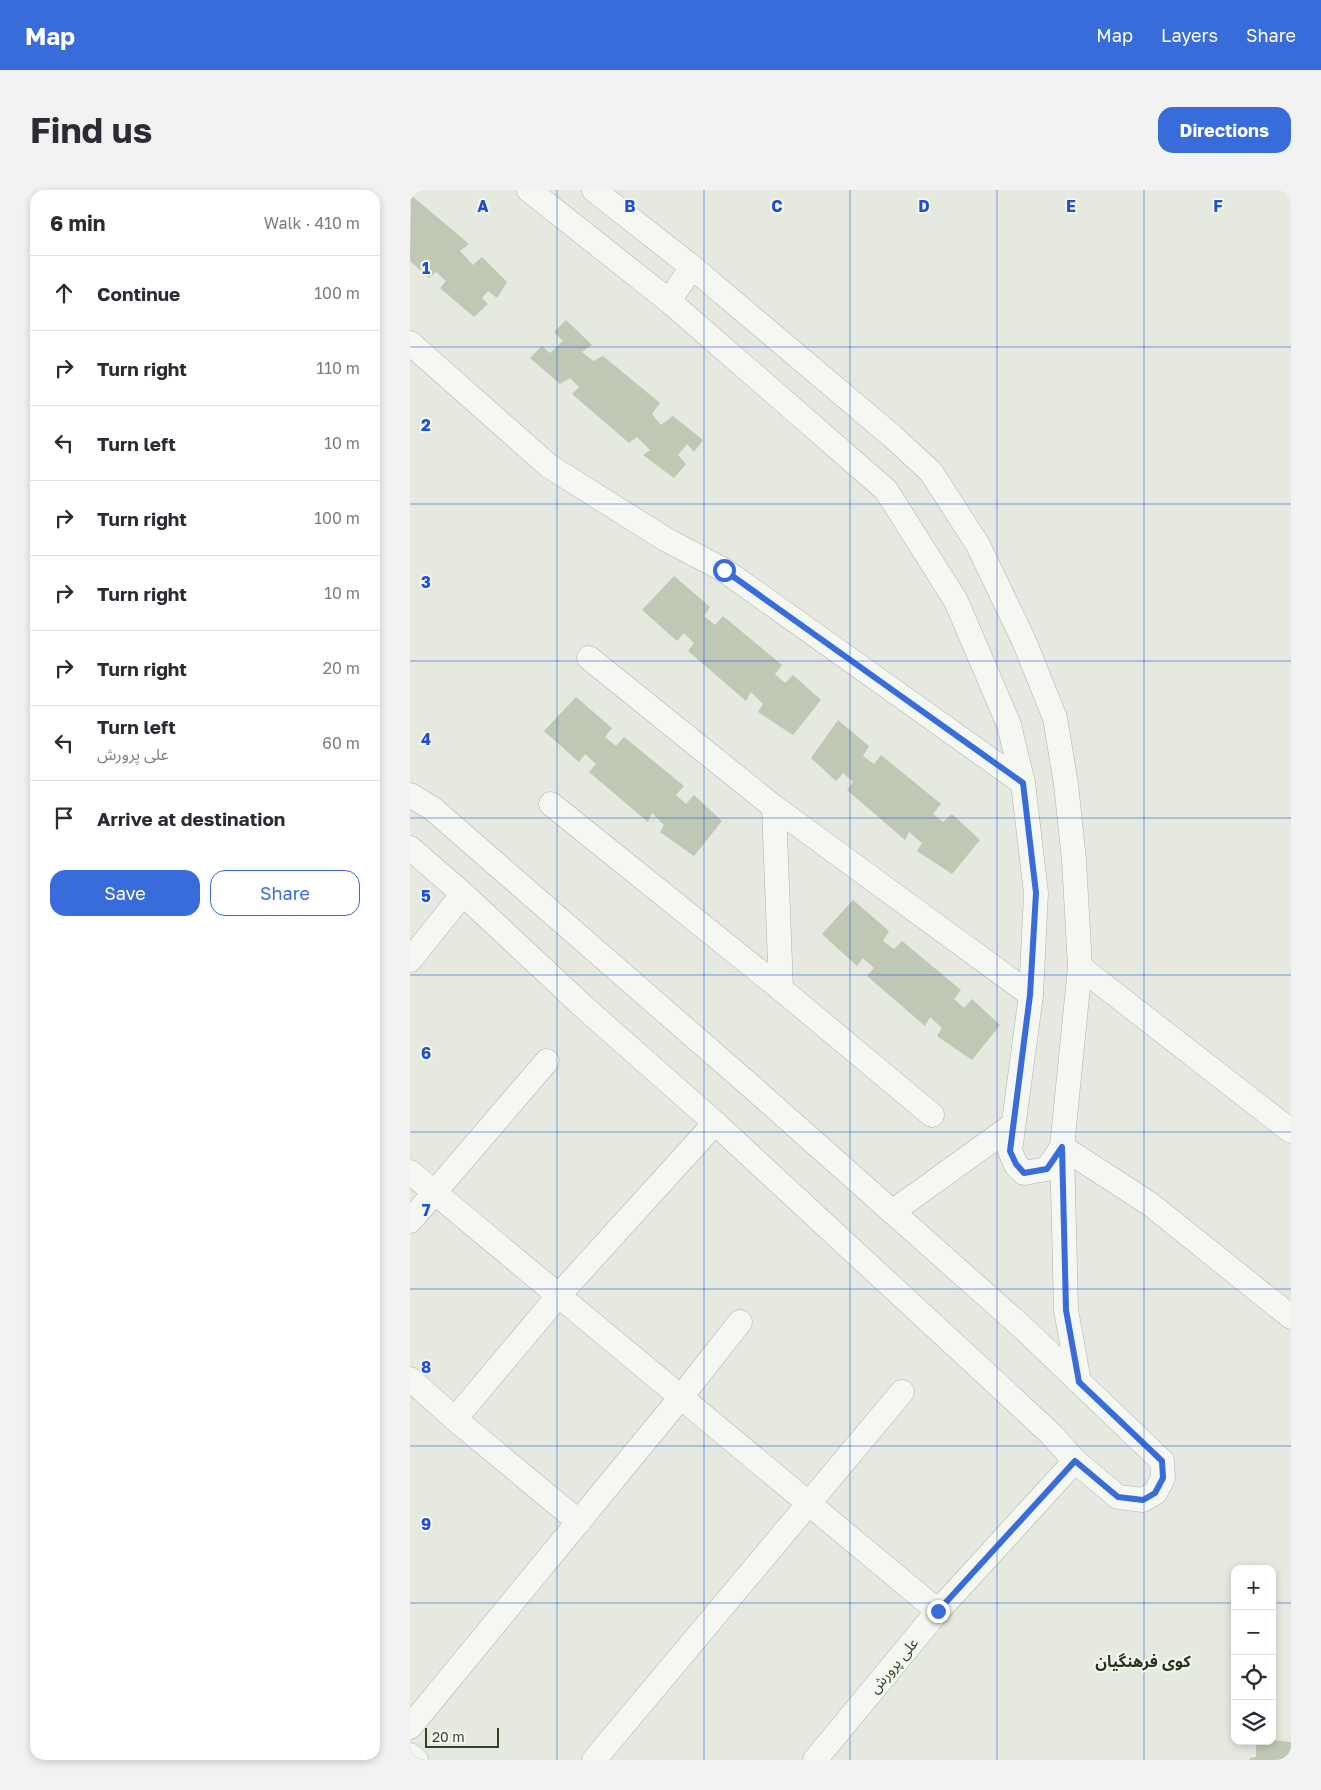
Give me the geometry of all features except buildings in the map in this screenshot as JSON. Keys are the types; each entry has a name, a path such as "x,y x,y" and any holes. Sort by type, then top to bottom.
{"street":[{"path":"528,190 668,301 886,490 956,601 1009,725 1023,783 1036,893 1030,995 1010,1151 1016,1164 1024,1173 1047,1169 1062,1147"},
{"path":"594,190 692,267 892,436 931,472 978,545 1024,641 1055,718 1066,784 1074,860 1080,967 1062,1147 1066,1310 1079,1382"},
{"path":"668,301 692,267"},
{"path":"410,344 549,466 665,540 724,570 1023,783"},
{"path":"589,658 774,807 1030,995"},
{"path":"410,795 441,816 754,1088 1022,1327 1162,1461 1163,1478 1155,1493 1143,1500 1118,1497 1075,1461 1051,1434 715,1123 586,1009 463,894 410,848"},
{"path":"551,804 782,988 932,1115"},
{"path":"774,807 782,988"},
{"path":"410,960 463,894"},
{"path":"1080,967 1291,1131"},
{"path":"410,1221 547,1062"},
{"path":"455,1419 559,1295 715,1123"},
{"path":"892,1212 1014,1125"},
{"path":"1062,1147 1150,1204 1291,1316"},
{"path":"410,1172 938,1611"},
{"path":"410,1726 682,1397 740,1322"},
{"path":"410,1379 579,1522"},
{"path":"594,1760 902,1392"},
{"name":"علی پرورش","path":"815,1760 938,1611 1075,1461"},
{"path":"410,1755 416,1760"}],"district":[{"name":"کوی فرهنگیان","path":"1143,1661"}],"route":[{"path":"724,570 1023,783 1036,893 1030,995 1010,1151 1016,1164 1024,1173 1047,1169 1062,1147 1066,1310 1079,1382 1162,1461 1163,1478 1155,1493 1143,1500 1118,1497 1075,1461 938,1611"}]}
